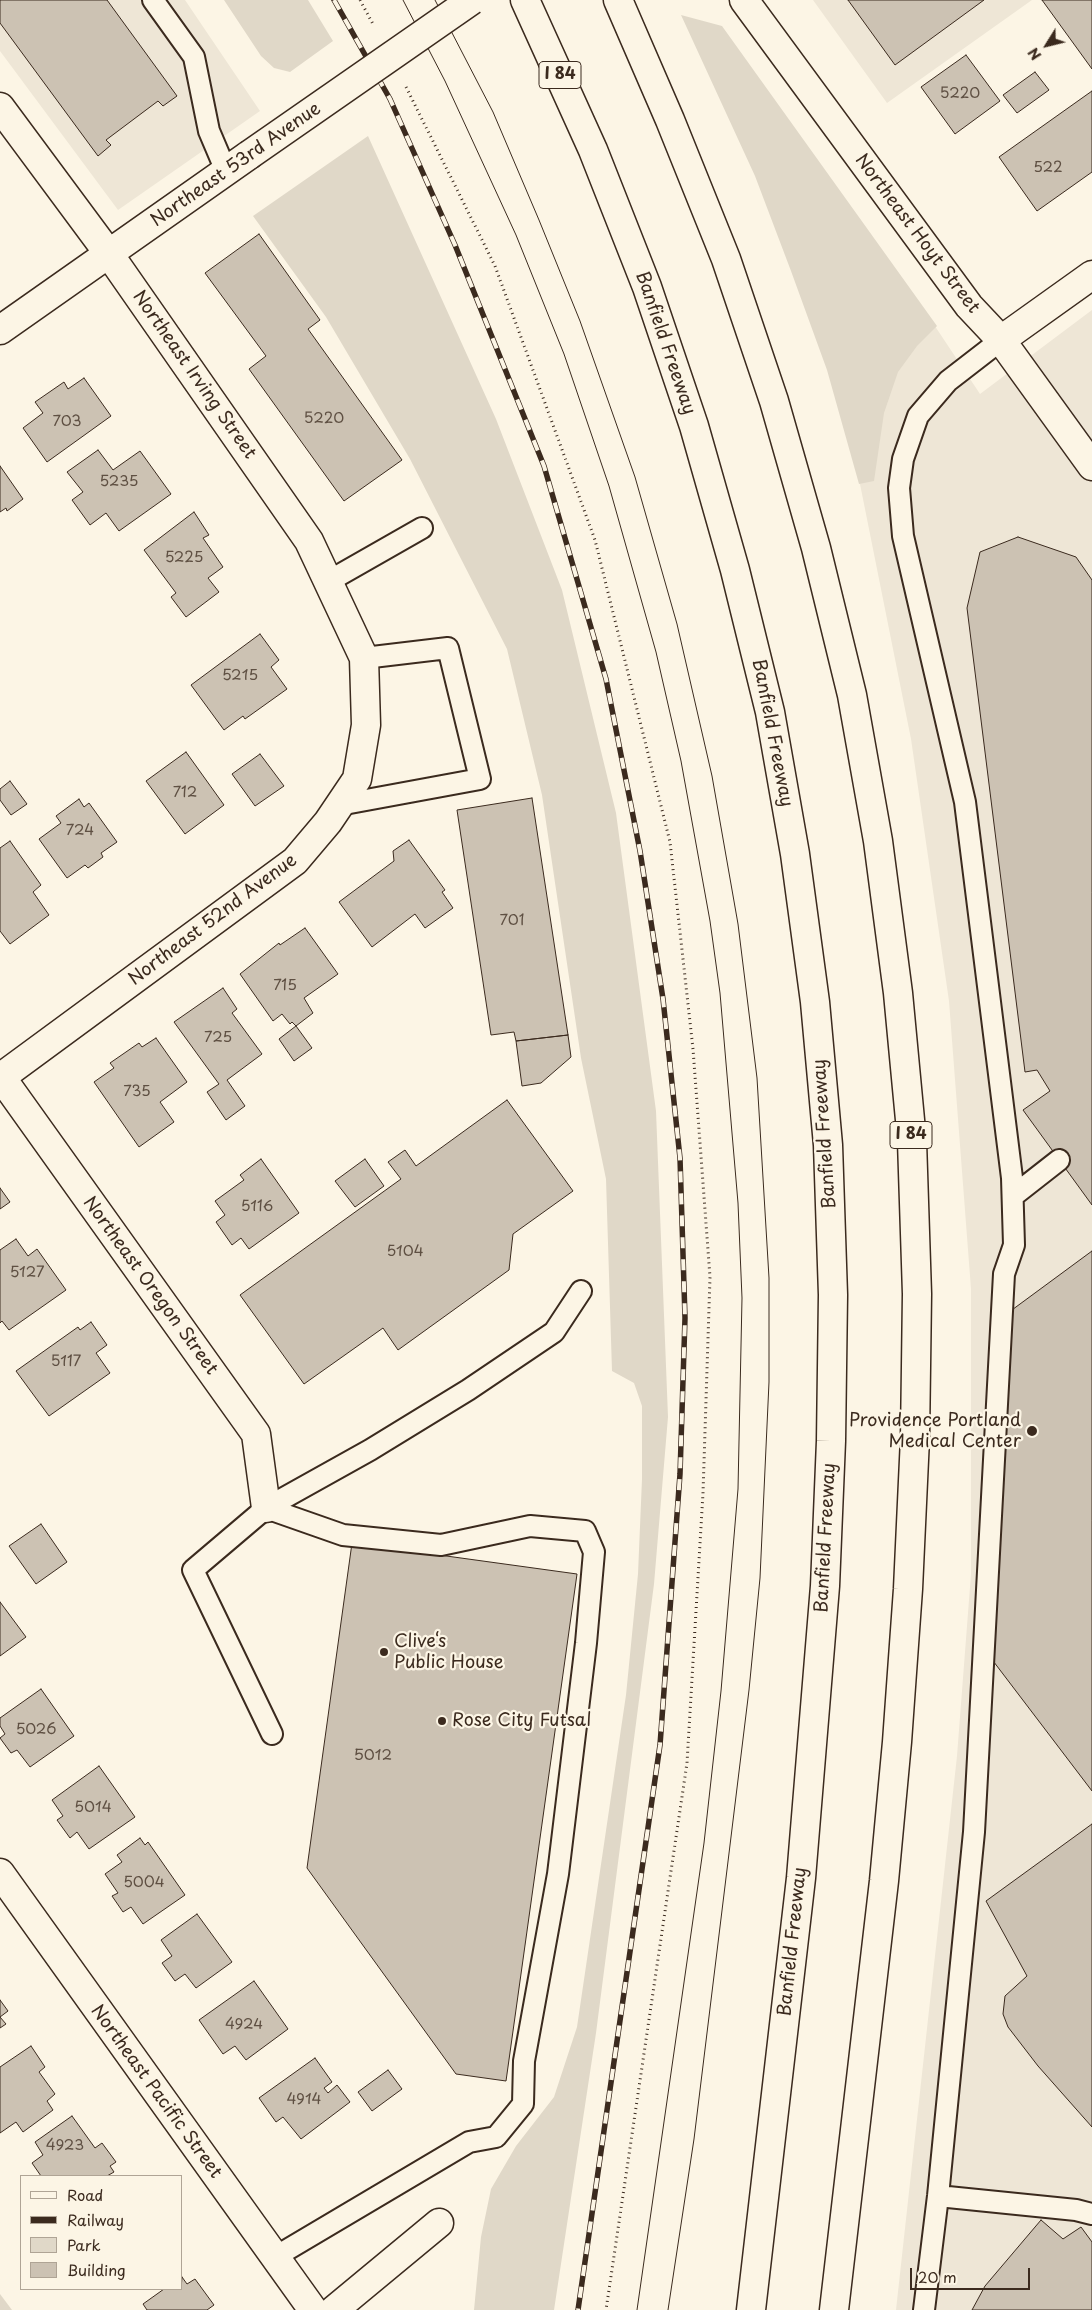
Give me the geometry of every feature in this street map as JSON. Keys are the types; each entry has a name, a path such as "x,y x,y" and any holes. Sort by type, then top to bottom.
{"main road":[{"name":"Northeast 53rd Avenue","path":"0,330 472,0"},
{"name":"Banfield Freeway","path":"525,0 593,150 647,287 694,426 735,570 770,712 796,854 815,1002 828,1146 833,1295 831,1441 825,1586 801,1878 751,2310"},
{"name":"I 84","path":"618,0 670,120 726,259 774,401 816,548 852,695 878,841 898,993 912,1141 917,1294 915,1438 909,1580 898,1742 884,1881 834,2310"},
{"name":"Northeast Hoyt Street","path":"744,0 969,306 1001,340 1092,466"},
{"name":"Northeast Irving Street","path":"0,107 109,254 309,541 364,658"},
{"path":"1001,340 1092,275"},
{"name":"Northeast 52nd Avenue","path":"0,1078 294,861 328,822 357,779 366,725 364,658"},
{"name":"Northeast Oregon Street","path":"0,1078 256,1434 266,1508"},
{"name":"Northeast Pacific Street","path":"0,1874 312,2310"},
{"path":"334,2310 439,2223"}],"lane":[{"path":"153,0 194,57 209,131 226,172"},
{"path":"924,2310 938,2196 974,1832 1004,1274 1014,1245 1013,1196 965,802 903,536 899,488 903,460 918,416 948,381 1001,340"},
{"path":"329,581 422,528"},
{"path":"339,805 480,778 448,648 364,658"},
{"path":"1013,1196 1059,1160"},
{"path":"272,1734 193,1570 266,1508 370,1450 468,1390 554,1332 581,1291"},
{"path":"266,1508 343,1535 441,1545 530,1526 585,1530 594,1552 586,1644 559,1864 524,2061 523,2104 496,2137 469,2142 275,2257"},
{"path":"938,2196 1076,2210 1092,2214"}],"path":[{"path":"360,0 378,35"},
{"path":"402,79 495,266 595,540 670,842 693,1049 710,1277 703,1493 688,1763 606,2310"}],"shaded area":[{"path":"0,0 185,0 260,111 118,210 0,51"},
{"path":"813,0 1032,0 887,103"},
{"name":"Providence Portland Medical Center","path":"917,299 980,394 1092,310 1092,2310 896,2310 957,1756 971,1574 971,1289 949,1001 911,739 857,469"}],"green space":[{"path":"224,0 308,0 333,41 290,72 274,68 261,56"},
{"path":"681,15 722,26 937,326 917,346 898,372 884,413 874,481 859,484 827,370 755,176"},
{"path":"368,136 496,419 562,590 616,813 656,1111 668,1417 654,1584 596,2033 554,2310 474,2310 481,2237 491,2189 516,2146 554,2097 577,2027 626,1695 638,1574 642,1479 642,1406 634,1383 612,1371 606,1179 581,1058 542,795 507,649 410,459 326,317 253,216"},
{"path":"0,2294 12,2310 0,2310"}],"building":[{"path":"0,0 107,0 177,96 163,106 158,101 106,140 111,145 98,156 0,23"},
{"path":"848,0 984,0 895,65"},
{"path":"1042,0 1092,0 1092,69"},
{"path":"966,55 1000,101 955,134 921,87"},
{"path":"1035,72 1049,90 1017,113 1003,95"},
{"path":"1092,91 1092,172 1037,211 999,157"},
{"path":"259,234 320,320 308,329 402,460 344,501 249,369 266,356 205,273"},
{"path":"84,378 111,416 47,462 23,428 43,413 35,402 64,382 68,389"},
{"path":"98,450 113,470 140,451 171,494 119,531 106,513 90,525 72,500 83,492 67,472"},
{"path":"0,466 23,499 7,511 6,508 0,512"},
{"path":"194,512 209,535 203,538 223,567 208,578 219,592 186,617 171,597 176,593 144,550"},
{"path":"1018,537 1076,557 1092,580 1092,1205 1023,1110 1050,1091 1037,1070 1025,1072 967,608 980,552"},
{"path":"260,634 279,660 271,667 287,689 245,719 243,716 224,730 191,685"},
{"path":"186,752 224,805 185,834 146,781"},
{"path":"260,754 284,786 255,806 232,774"},
{"path":"10,781 27,804 11,815 0,800 0,789"},
{"path":"532,798 568,1035 516,1041 514,1032 491,1035 457,810"},
{"path":"79,799 84,807 89,803 117,842 101,853 103,857 88,868 85,865 67,878 39,839 61,823 56,816"},
{"path":"409,840 445,890 442,892 453,908 425,928 415,914 372,947 339,902 394,861 393,851"},
{"path":"10,841 41,885 33,892 49,915 10,944 0,931 0,848"},
{"path":"305,928 338,974 304,998 313,1013 296,1026 292,1022 290,1024 282,1014 273,1021 240,974 279,943 280,945"},
{"path":"223,988 237,1009 232,1013 262,1054 227,1080 245,1106 226,1120 207,1092 219,1084 174,1022"},
{"path":"296,1026 312,1048 294,1061 279,1039"},
{"path":"568,1035 571,1057 541,1083 522,1086 516,1041"},
{"path":"156,1038 187,1082 160,1102 174,1122 139,1147 94,1082 114,1068 110,1063 139,1043 142,1047"},
{"path":"507,1100 573,1191 513,1234 509,1270 398,1350 383,1328 304,1384 240,1295 401,1179 388,1162 405,1150 416,1166"},
{"path":"261,1159 299,1213 249,1249 241,1238 232,1245 216,1222 225,1215 215,1201 244,1180 240,1175"},
{"path":"365,1159 384,1186 355,1207 335,1181"},
{"path":"0,1188 10,1202 0,1209"},
{"path":"16,1239 28,1256 37,1249 66,1290 9,1330 2,1321 0,1323 0,1250"},
{"path":"1092,1251 1092,1791 984,1649 1001,1318"},
{"path":"91,1322 107,1345 96,1353 110,1373 49,1416 16,1371 78,1327 80,1330"},
{"path":"41,1524 67,1562 36,1584 9,1546"},
{"name":"Rose City Futsal","path":"352,1543 577,1574 506,2081 456,2074 307,1868"},
{"path":"0,1602 26,1637 0,1656"},
{"path":"41,1689 74,1736 30,1767 17,1750 11,1753 0,1738 5,1734 0,1726 0,1718"},
{"path":"99,1766 135,1817 89,1849 77,1832 70,1838 57,1820 63,1816 52,1800"},
{"path":"1092,1824 1092,2127 1038,2066 1008,2027 1003,2014 1005,1996 1027,1976 986,1901"},
{"path":"140,1838 145,1845 148,1842 185,1895 143,1924 131,1907 123,1912 112,1896 118,1893 105,1874 122,1862 117,1855"},
{"path":"197,1914 232,1962 196,1988 185,1974 175,1981 162,1963 172,1956 161,1940"},
{"path":"254,1981 288,2029 246,2060 235,2046 223,2054 199,2020"},
{"path":"0,2000 8,2011 0,2017"},
{"path":"0,2017 6,2024 0,2028"},
{"path":"31,2046 45,2067 39,2072 55,2094 47,2101 53,2110 23,2132 16,2122 0,2133 0,2067"},
{"path":"315,2058 332,2082 324,2088 328,2093 337,2085 350,2102 301,2139 283,2117 276,2122 259,2098"},
{"path":"388,2070 402,2089 372,2111 358,2092"},
{"path":"72,2116 95,2148 102,2143 116,2162 110,2166 114,2172 109,2175 40,2175 32,2163 43,2155 35,2142"},
{"path":"1041,2220 1063,2239 1081,2227 1092,2242 1092,2310 972,2310 985,2286"},
{"path":"182,2277 187,2284 195,2279 214,2305 207,2310 147,2310 143,2304 163,2290 182,2290"}],"tram line":[{"path":"403,0 445,81 516,235 564,354 609,486 656,652 681,761 710,921 720,993 738,1203 742,1298 738,1489 721,1691 704,1843 637,2310"},
{"path":"435,0 493,112 539,220 580,321 635,477 677,624 712,776 738,924 757,1078 769,1278 769,1382 760,1578 749,1690 694,2139 668,2310"}],"railway":[{"path":"334,0 390,99 455,245 544,466 606,679 640,851 663,999 680,1158 685,1318 680,1474 660,1745 578,2310"}],"place":[{"name":"Providence Portland Medical Center","path":"1032,1431"},
{"name":"Clive‘s Public House","path":"384,1652"},
{"name":"Rose City Futsal","path":"442,1721"}]}
